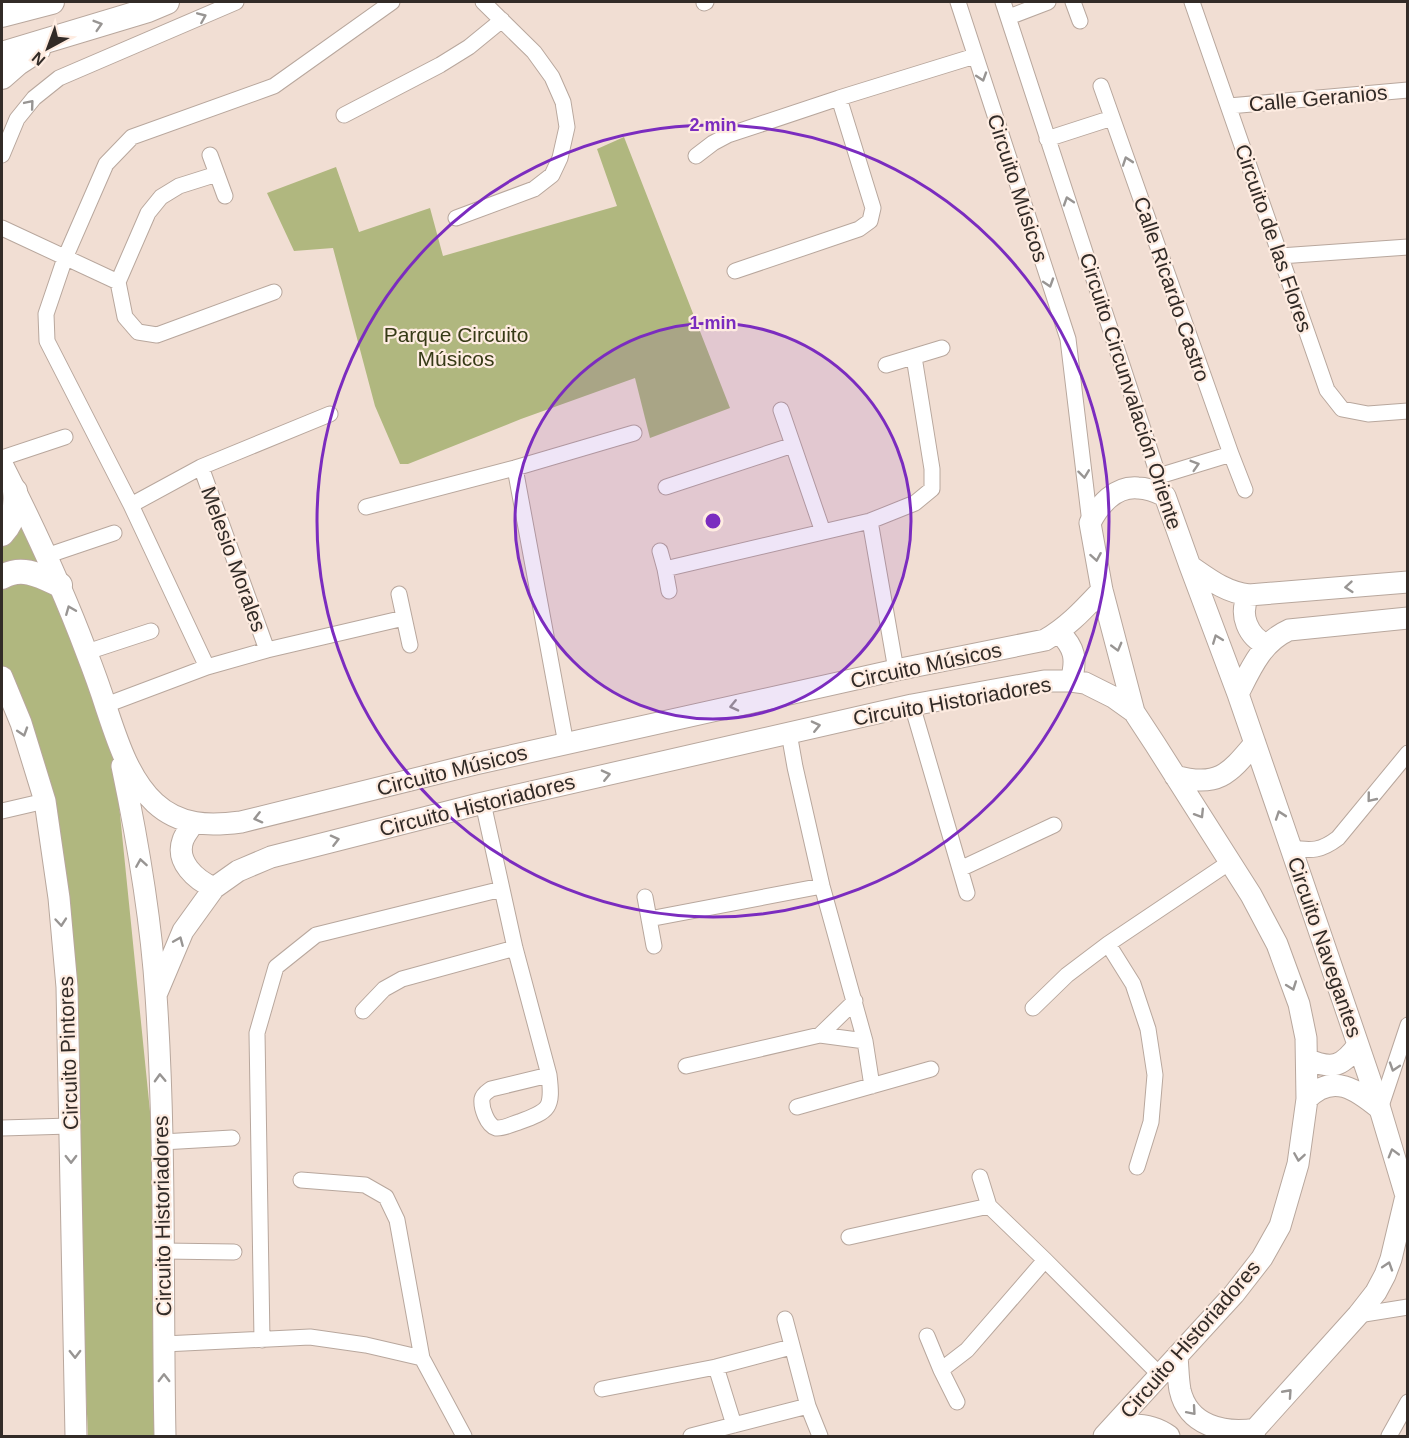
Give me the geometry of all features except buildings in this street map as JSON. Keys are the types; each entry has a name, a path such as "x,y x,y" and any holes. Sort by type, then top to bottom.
{"main road":[{"path":"2,15 52,2"},
{"path":"2,54 148,10 167,2"},
{"path":"2,77 18,63 61,36"},
{"path":"2,534 15,510 15,491"},
{"path":"2,577 21,571 32,572 60,585"}],"street":[{"path":"2,154 17,119 34,98 59,78 236,2"},
{"path":"207,667 131,505 47,341 46,314 65,258 105,164 132,137 274,86 392,2"},
{"path":"456,218 534,189 552,175 560,158 567,127 563,102 552,77 534,52 483,2"},
{"name":"Circuito Músicos","path":"958,2 1068,339 1090,523 1102,590 1134,712"},
{"name":"Circuito Circunvalación Oriente","path":"1003,2 1190,566"},
{"path":"1009,17 1048,2"},
{"path":"1073,2 1080,21"},
{"name":"Circuito de las Flores","path":"1192,2 1327,390 1342,409 1368,414 1407,411"},
{"path":"344,115 440,65 469,47 502,20"},
{"path":"696,156 728,135 975,56"},
{"name":"Calle Ricardo Castro","path":"1101,86 1245,490"},
{"name":"Calle Geranios","path":"1229,106 1407,90"},
{"path":"735,271 859,229 870,221 873,208 840,98"},
{"path":"1047,139 1112,118"},
{"path":"210,154 225,196"},
{"path":"217,174 178,186 161,196 148,213 118,282 125,317 138,332 157,335 274,292"},
{"path":"2,228 118,282"},
{"path":"1280,256 1407,248"},
{"path":"886,365 942,348"},
{"path":"665,569 870,521 915,503 932,489 932,469 914,357"},
{"path":"781,410 823,532"},
{"name":"Melesio Morales","path":"131,505 201,467 330,414"},
{"path":"366,507 515,468 634,433"},
{"path":"2,458 65,437"},
{"path":"666,487 793,445"},
{"path":"1090,523 1102,504 1118,492 1136,488 1151,490 1231,454"},
{"name":"Circuito Músicos","path":"2,464 60,585 87,652 118,744 142,788 156,804 174,817 193,824 217,825 241,822 463,767 896,670 1045,640 1075,619 1102,590"},
{"name":"Melesio Morales","path":"201,467 267,650"},
{"path":"515,468 566,744"},
{"path":"870,521 896,670"},
{"path":"46,556 114,533"},
{"path":"660,551 669,591"},
{"path":"1190,566 1225,589 1237,594 1249,595 1407,582"},
{"name":"Circuito Navegantes","path":"1190,566 1238,694 1291,848 1380,1109 1407,1199"},
{"path":"399,594 410,645"},
{"path":"1249,595 1244,608 1246,624 1255,637 1267,645"},
{"path":"106,705 207,667 267,650 404,618"},
{"path":"1238,694 1250,669 1267,645 1274,638 1289,630 1407,618"},
{"path":"87,652 151,631"},
{"path":"1059,632 1073,650 1075,659 1071,681"},
{"name":"Circuito Historiadores","path":"156,995 183,931 214,888 238,871 271,856 483,803 912,705 1044,681 1071,681 1097,688 1134,712 1251,895 1277,944 1299,1005 1306,1038 1307,1059 1307,1099 1298,1164 1280,1226 1262,1258 1248,1276 1109,1432"},
{"name":"Circuito Pintores","path":"3,684 21,723 45,801 59,898 66,987 76,1437"},
{"path":"912,705 967,893"},
{"path":"789,733 822,886 865,1041 872,1086"},
{"path":"1176,776 1201,781 1223,776 1241,761 1255,743"},
{"name":"Circuito Historiadores","path":"118,744 147,901 156,995 162,1142 165,1437"},
{"path":"1291,848 1317,850 1329,846 1407,753"},
{"path":"2,811 45,801"},
{"path":"483,803 515,948 549,1075 551,1092 550,1104 540,1114 504,1127 497,1128 490,1125 482,1098 486,1092 549,1075"},
{"path":"193,824 183,838 181,856 189,871 196,878 214,888"},
{"path":"960,869 1054,825"},
{"path":"1033,1008 1067,975 1108,944 1230,861"},
{"path":"649,919 822,886"},
{"path":"262,1340 257,1033 276,967 316,935 502,889"},
{"path":"645,897 654,946"},
{"path":"1108,944 1133,984 1148,1029 1155,1075 1151,1122 1137,1167"},
{"path":"363,1011 384,989 402,979 515,948"},
{"path":"820,1035 855,1000"},
{"path":"1307,1099 1326,1086 1340,1085 1354,1090 1380,1109 1407,1025"},
{"path":"686,1066 820,1035 865,1041"},
{"path":"1307,1059 1327,1066 1336,1065 1351,1054 1358,1045"},
{"path":"797,1107 932,1069"},
{"path":"2,1128 70,1126"},
{"path":"162,1142 232,1138"},
{"path":"980,1177 989,1206 1160,1376"},
{"path":"301,1180 365,1185 386,1197 397,1220 422,1358 464,1437"},
{"path":"1178,1356 1180,1391 1194,1415 1210,1426 1253,1433 1376,1292 1391,1259 1407,1199"},
{"path":"849,1237 989,1206"},
{"path":"164,1251 234,1252"},
{"path":"941,1370 967,1350 1045,1260"},
{"path":"1358,1315 1407,1307"},
{"path":"785,1319 808,1406 820,1437"},
{"path":"927,1336 957,1402"},
{"path":"164,1344 310,1337 366,1345 422,1358"},
{"path":"602,1389 716,1367 791,1347"},
{"path":"716,1367 734,1425"},
{"path":"1389,1437 1407,1402"},
{"path":"691,1437 808,1406"},
{"path":"1109,1432 1137,1424 1158,1429 1169,1437"}],"green space":[{"name":"Parque Circuito Músicos","path":"624,137 730,408 650,438 635,378 521,419 408,464 400,464 375,406 333,248 294,251 267,193 336,167 359,232 430,208 443,256 617,206 597,149"},
{"path":"2,473 37,542 114,755 153,1141 159,1436 88,1436 68,989 27,722 2,665"}]}
